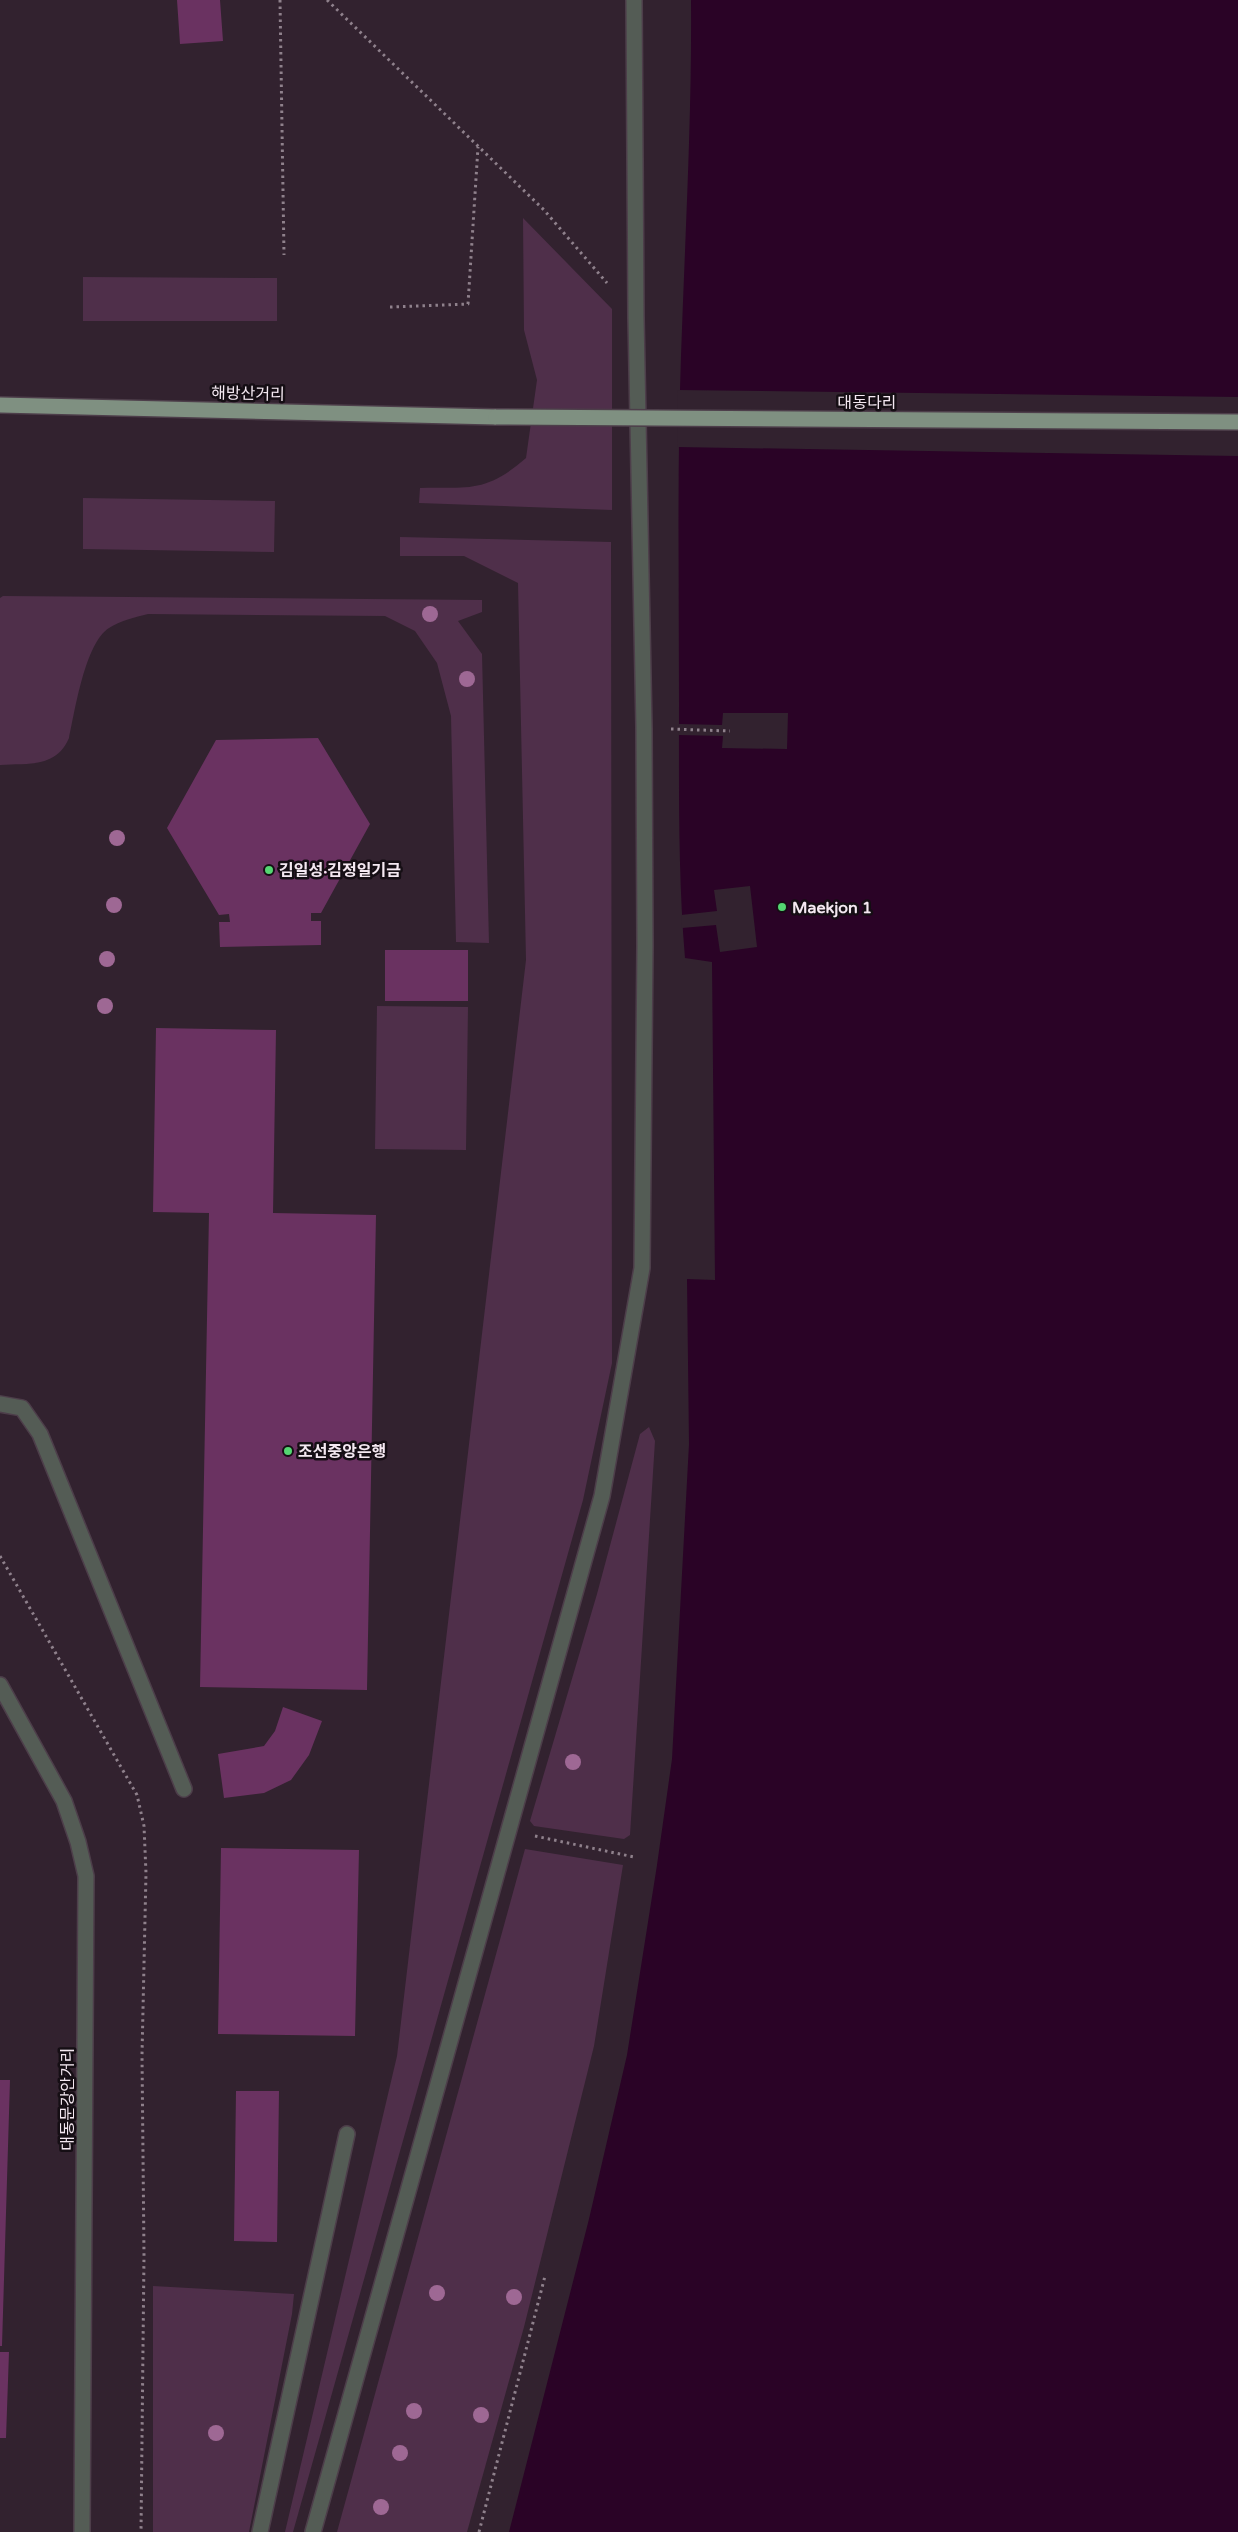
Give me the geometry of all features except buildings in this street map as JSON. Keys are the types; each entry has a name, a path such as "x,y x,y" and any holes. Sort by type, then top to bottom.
{"main road":[{"name":"해방산거리","path":"0,405 496,416"},
{"name":"대동다리","path":"496,416 1238,422"}],"street":[{"path":"313,2532 602,1496 642,1268 645,946 644,728 636,318 634,0"},
{"path":"0,1404 22,1408 40,1434 184,1789"},
{"name":"대동문강안거리","path":"0,1685 64,1802 78,1842 86,1876 82,2532"},
{"path":"260,2532 347,2134"}],"path":[{"path":"280,0 284,255"},
{"path":"328,0 544,210 636,318"},
{"path":"390,307 468,304 478,147"},
{"path":"644,728 730,731"},
{"path":"0,1556 137,1795 144,1826 146,1873 142,2055 144,2265 141,2532"},
{"path":"510,1831 634,1857"},
{"path":"479,2532 545,2276"}],"shaded area":[{"path":"691,0 1238,0 1238,2532 509,2532 589,2219 627,2055 672,1759 689,1444 687,1279 715,1280 712,962 685,958 679,830 679,443 689,134"},
{"path":"523,218 612,309 612,510 419,503 420,488 465,487 488,483 526,458 537,380 524,330"},
{"path":"83,277 277,278 277,321 83,321"},
{"path":"83,498 275,501 274,552 83,549"},
{"path":"400,537 611,542 612,1363 583,1500 293,2532 285,2532 397,2056 526,960 518,583 464,556 400,556"},
{"path":"3,596 482,600 482,612 458,621 482,654 489,943 456,942 451,716 437,663 415,631 385,616 148,614 118,623 101,636 93,648 82,678 69,738 63,748 57,755 40,762 0,765 0,598"},
{"path":"377,1006 468,1007 466,1150 375,1149"},
{"path":"649,1427 655,1441 630,1835 624,1839 534,1826 530,1821 597,1594 640,1434"},
{"path":"525,1849 623,1865 594,2046 524,2327 467,2532 337,2532"},
{"path":"153,2286 294,2294 292,2314 249,2532 153,2532"}],"pier":[{"path":"678,390 1238,397 1238,456 677,447"},
{"path":"723,713 788,713 787,749 722,748 723,736 678,735 679,724 722,725"},
{"path":"750,886 757,947 720,952 716,925 682,928 681,915 717,911 714,890"}],"place":[{"name":"김일성·김정일기금","path":"269,870"},
{"name":"Maekjon 1","path":"782,907"},
{"name":"조선중앙은행","path":"288,1451"}]}
